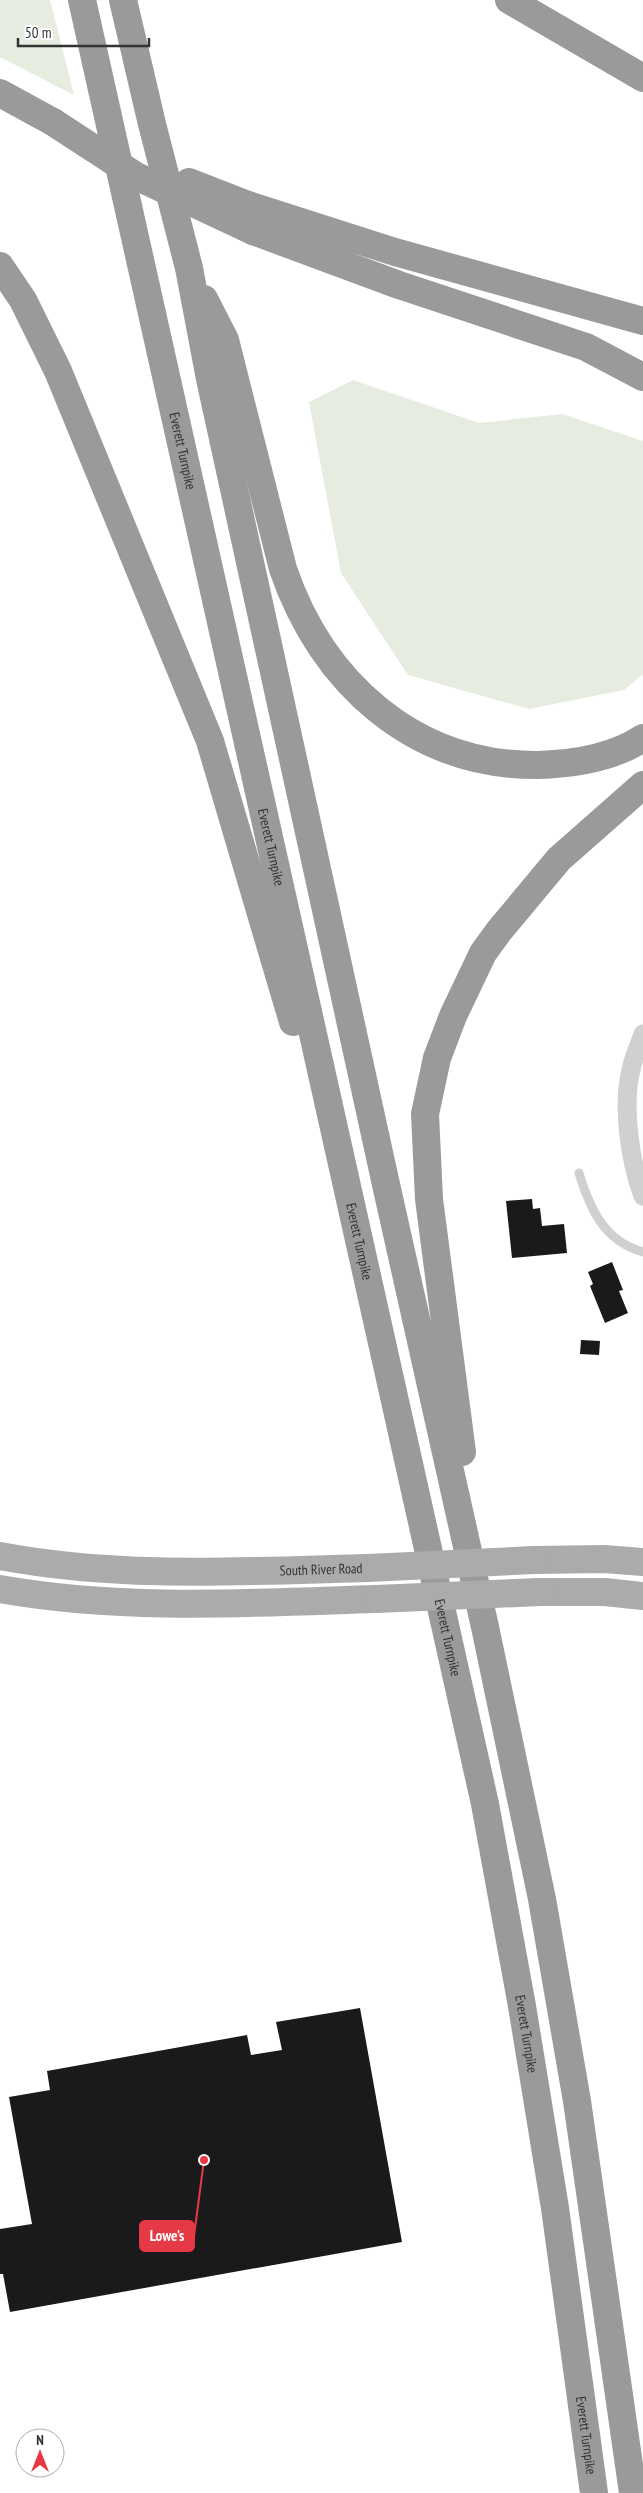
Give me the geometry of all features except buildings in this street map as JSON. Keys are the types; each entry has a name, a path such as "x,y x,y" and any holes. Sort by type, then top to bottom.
{"highway":[{"name":"Everett Turnpike","path":"82,0 485,1804 522,2006 554,2199 594,2493"},
{"path":"123,0 189,268 210,379 385,1180 486,1627 542,1899 574,2082 633,2493"},
{"path":"139,0 155,79 152,124"},
{"path":"510,0 643,78"},
{"path":"0,93 53,122 174,176 251,218 399,285 586,347 643,377"},
{"path":"251,218 395,252 643,321"},
{"path":"0,266 23,300 54,362 210,741 256,892 372,1302"},
{"path":"189,268 225,340 283,569 294,600 317,642 342,676 372,705 403,728 438,747 477,759 518,765 559,765 599,757 643,738"},
{"path":"486,1627 429,1199 425,1114 444,1041 453,1016 483,953 560,859 643,785"}],"main road":[{"name":"South River Road","path":"0,1556 47,1564 126,1570 368,1568 636,1557"},
{"path":"0,1589 59,1598 156,1604 376,1599 540,1592 638,1592"}],"street":[{"path":"643,1034 630,1071 628,1101 635,1176 643,1196"}],"lane":[{"path":"578,1173 595,1216 626,1247 643,1252"}],"shaded area":[{"path":"0,0 50,0 74,95 0,57"},
{"path":"353,380 479,423 562,414 643,441 643,674 624,690 529,709 408,675 341,573 309,402"}],"place":[{"name":"Lowe's","path":"204,2160"}]}
